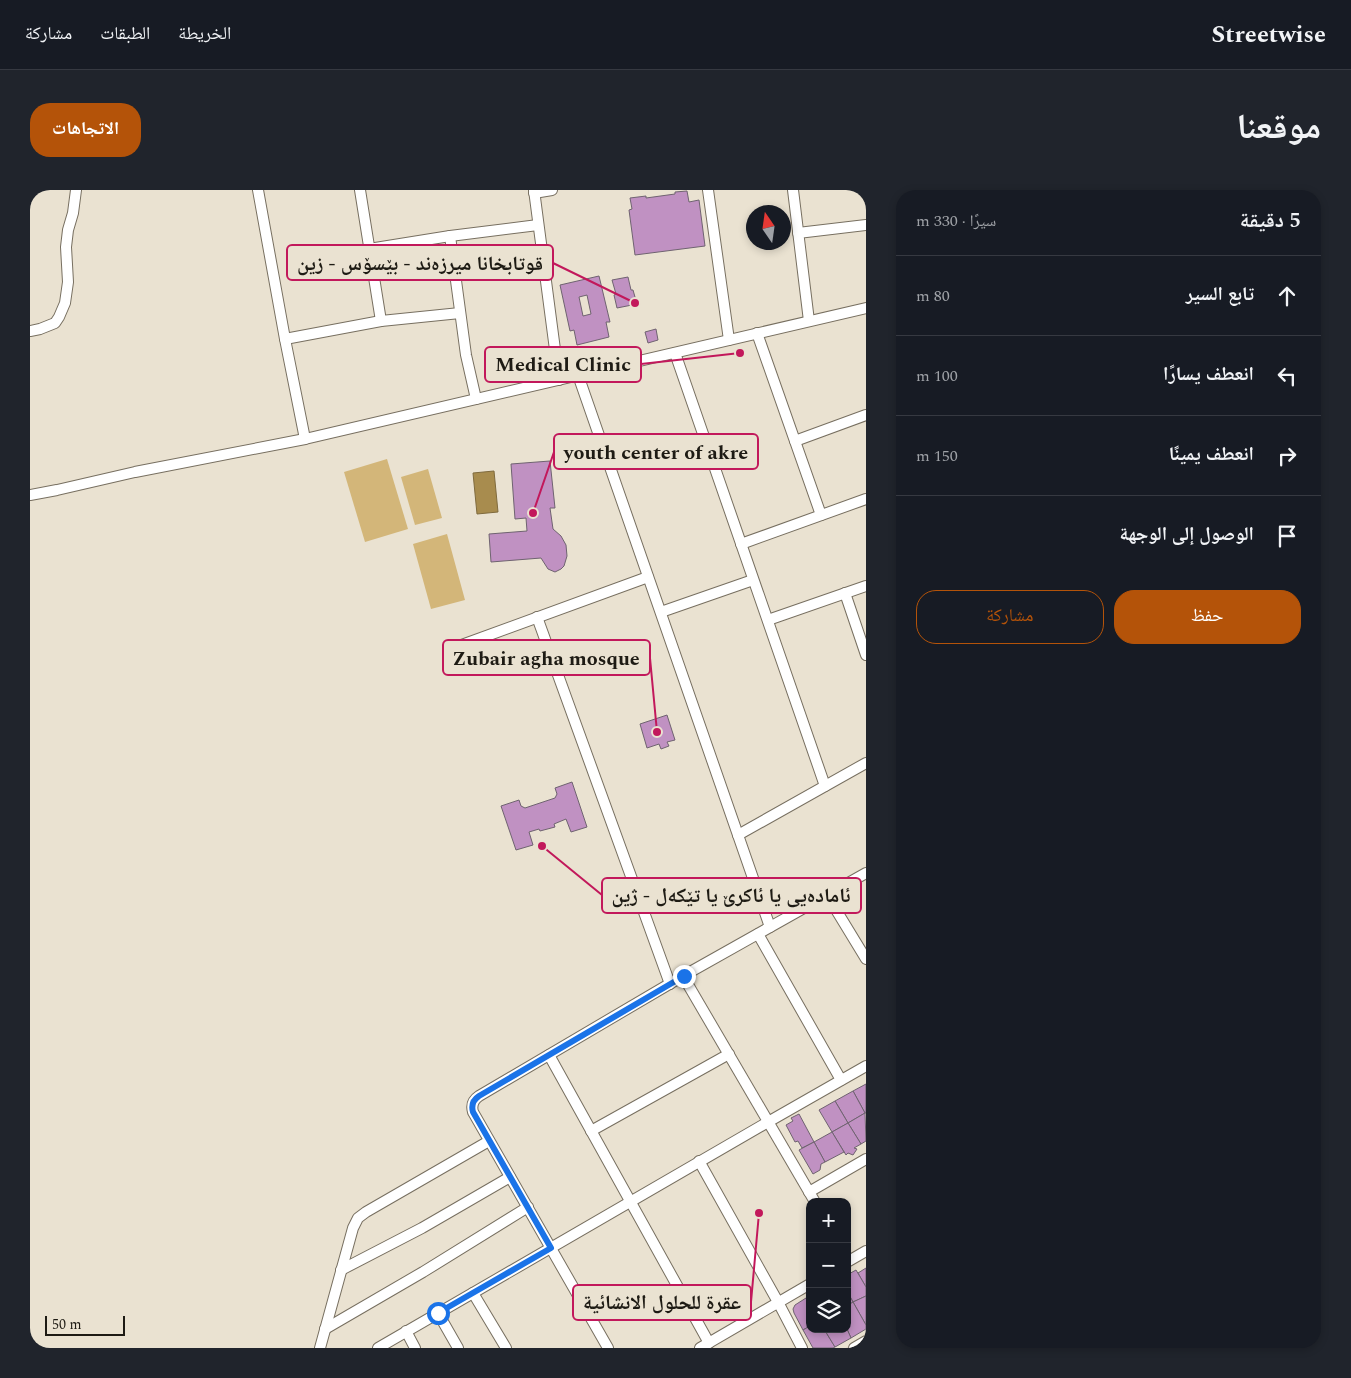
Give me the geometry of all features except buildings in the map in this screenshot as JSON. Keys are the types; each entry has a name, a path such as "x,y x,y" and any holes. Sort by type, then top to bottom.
{"street":[{"path":"30,331 55,323 60,317 65,303 68,282 66,247 68,230 74,213 76,190"},
{"path":"258,190 284,339 305,439"},
{"path":"360,190 382,321"},
{"path":"552,190 534,191 558,380"},
{"path":"708,190 729,340"},
{"path":"793,190 809,321"},
{"path":"369,249 538,225"},
{"path":"798,233 866,225"},
{"path":"450,236 466,355 476,399"},
{"path":"30,495 144,470 305,439 866,308"},
{"path":"284,339 382,321 460,313"},
{"path":"757,334 821,515"},
{"path":"675,353 825,786"},
{"path":"578,375 770,927"},
{"path":"795,441 866,415"},
{"path":"741,544 866,499"},
{"path":"459,646 648,577"},
{"path":"660,612 753,580"},
{"path":"768,620 866,586"},
{"path":"845,593 866,655"},
{"path":"537,617 670,984"},
{"path":"738,835 866,763"},
{"path":"608,1348 473,1112 474,1101 479,1096 670,984 866,873"},
{"path":"827,895 866,959"},
{"path":"758,934 841,1080"},
{"path":"684,976 813,1198"},
{"path":"591,1131 729,1054"},
{"path":"549,1055 630,1202 704,1346 806,1286"},
{"path":"378,1348 866,1066"},
{"path":"320,1348 353,1228 358,1218 489,1140"},
{"path":"809,1192 866,1159"},
{"path":"700,1162 802,1348"},
{"path":"342,1270 422,1228 510,1177"},
{"path":"325,1329 528,1208"},
{"path":"851,1258 866,1251"},
{"path":"473,1293 506,1348"},
{"path":"438,1313 458,1348"},
{"path":"406,1332 416,1348"},
{"path":"854,1348 866,1341"}],"shaded area":[{"path":"387,459 408,529 365,542 344,472"},
{"path":"428,469 442,518 415,525 401,477"},
{"path":"494,471 498,512 477,514 473,473"},
{"path":"447,534 465,600 431,609 413,544"}],"place":[{"name":"قوتابخانا میرزەند - بێسۆس - زین","path":"635,303"},
{"name":"Medical Clinic","path":"740,353"},
{"name":"youth center of akre","path":"533,513"},
{"name":"Zubair agha mosque","path":"657,732"},
{"name":"ئامادەیی یا ئاکرێ یا تێکەل - ژین","path":"542,846"},
{"name":"عقرة للحلول الانشائیة","path":"759,1213"}],"route":[{"path":"438,1313 551,1248 473,1112 472,1105 476,1098 684,976"}]}
